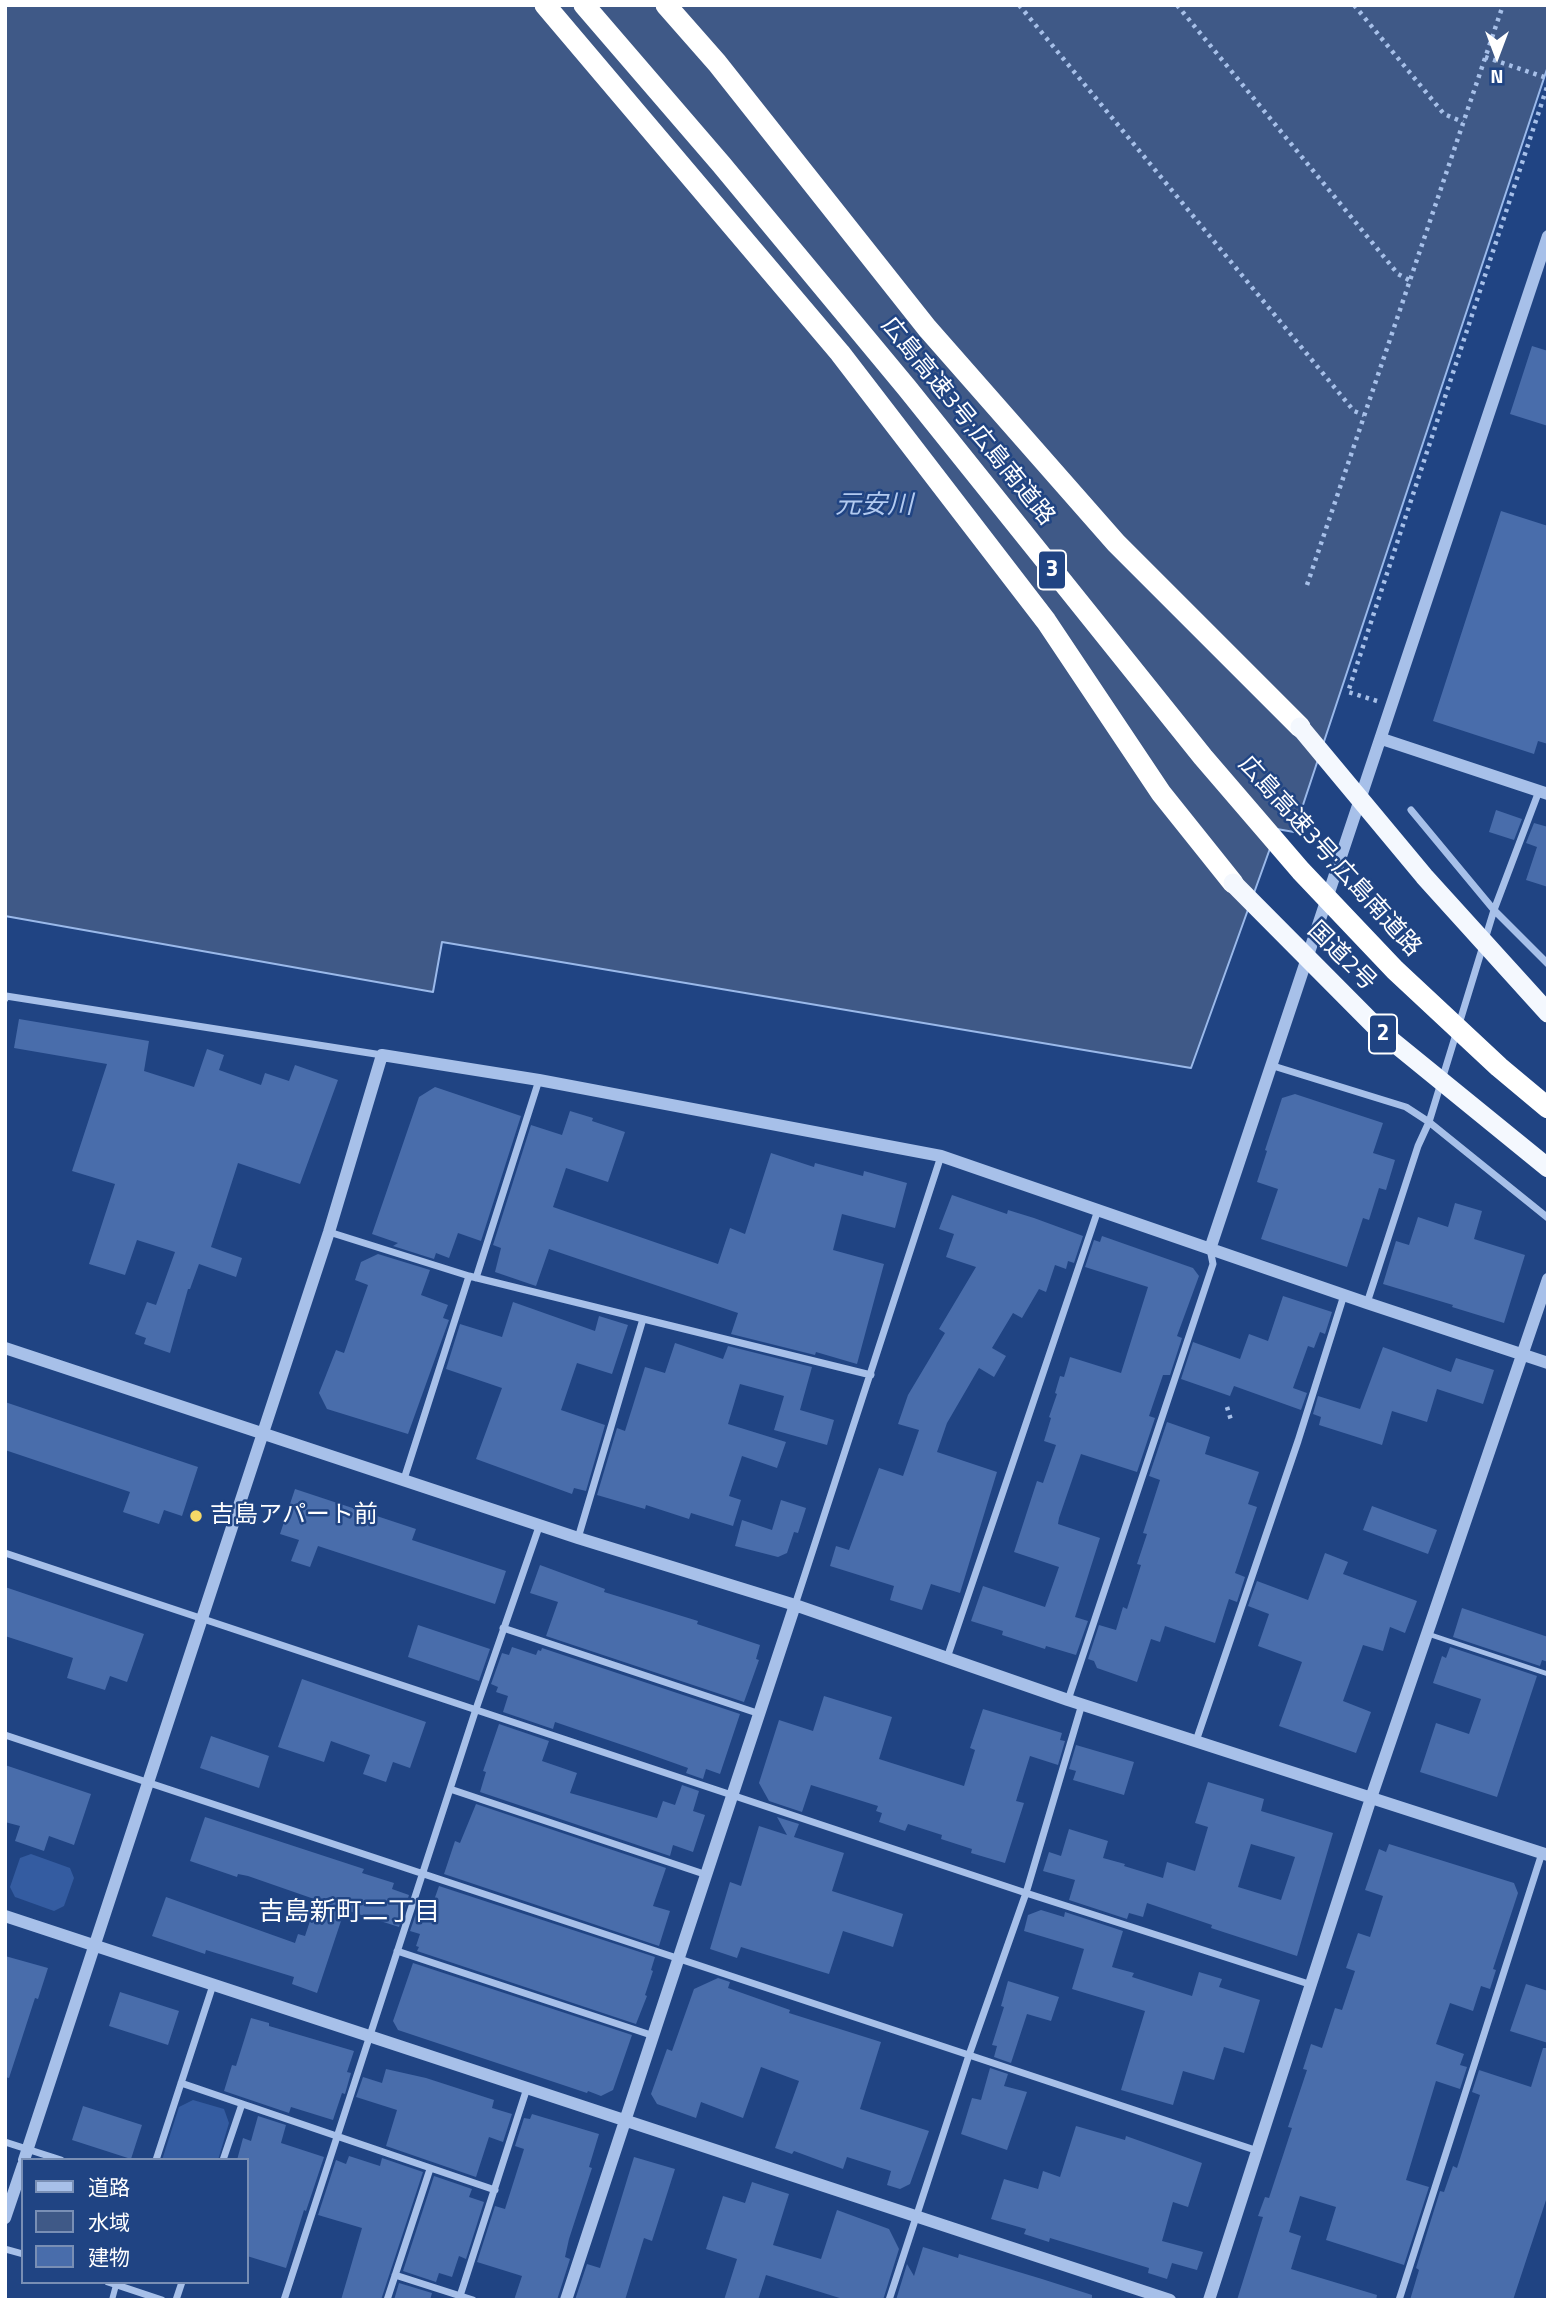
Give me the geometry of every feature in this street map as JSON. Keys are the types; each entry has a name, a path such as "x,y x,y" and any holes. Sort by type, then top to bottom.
{"highway":[{"path":"545,5 840,353 1046,621 1161,793 1233,883"},
{"name":"広島高速3号;広島南道路","path":"584,5 721,164 889,367 1203,757 1301,870 1395,970 1499,1067 1548,1108"},
{"path":"666,5 717,63 927,328 1116,543 1300,727 1424,876 1548,1013"},
{"name":"国道2号","path":"1233,883 1381,1032 1548,1168"}],"street":[{"path":"1069,1700 1213,1264 1210,1249 1270,1065 1548,236"},
{"path":"1367,1303 1418,1146 1429,1122 1494,910 1543,792 1381,739"},
{"path":"1411,810 1494,910 1548,964"},
{"path":"5,999 6,996 539,1080 941,1156 1548,1363"},
{"path":"26,2154 264,1434 382,1055"},
{"path":"1270,1065 1406,1107 1429,1122 1548,1218"},
{"path":"404,1479 539,1080"},
{"path":"566,2300 941,1156"},
{"path":"947,1658 1098,1210"},
{"path":"329,1232 473,1277 871,1375"},
{"path":"1209,2300 1371,1798 1548,1279"},
{"path":"1196,1741 1298,1441 1344,1295"},
{"path":"578,1538 643,1319"},
{"path":"5,1348 578,1538 795,1605 1069,1700 1545,1854 1399,2300"},
{"path":"284,2300 476,1709 540,1524"},
{"path":"5,1553 1026,1893 1312,1985"},
{"path":"503,1628 760,1714"},
{"path":"889,2300 969,2055 1026,1893 1082,1704"},
{"path":"5,1735 1258,2151"},
{"path":"450,1789 707,1875"},
{"path":"5,1916 1170,2300"},
{"path":"397,1951 654,2036"},
{"path":"157,2158 213,1985"},
{"path":"181,2083 495,2190"},
{"path":"460,2296 527,2088"},
{"path":"224,2158 242,2104"},
{"path":"5,2141 26,2154 49,2158"},
{"path":"387,2300 430,2169"},
{"path":"5,2218 21,2171"},
{"path":"395,2274 473,2300"},
{"path":"111,2300 112,2284 162,2300"}],"lane":[{"path":"1428,1634 1548,1674"}],"path":[{"path":"1019,5 1354,411 1364,415"},
{"path":"1177,5 1398,274 1409,280"},
{"path":"1354,5 1444,114 1463,122"},
{"path":"1307,585 1503,5"},
{"path":"1485,57 1544,78"},
{"path":"1378,702 1348,692 1548,84"},
{"path":"1227,1407 1231,1420"}],"shaded area":[{"path":"31,1854 70,1868 74,1878 64,1906 54,1911 15,1897 10,1887 20,1858"},
{"path":"193,2100 224,2109 229,2123 219,2158 163,2158 179,2107"}],"water":[{"name":"元安川","path":"5,5 1548,5 1548,66 1294,832 1277,829 1191,1068 442,942 433,992 5,916"}],"building":[{"path":"1532,346 1548,351 1548,426 1510,414"},
{"path":"1501,511 1548,526 1548,744 1538,741 1534,754 1433,721"},
{"path":"1496,810 1522,819 1514,840 1489,832"},
{"path":"1534,823 1548,827 1548,887 1526,880 1537,847 1526,843"},
{"path":"19,1019 149,1041 144,1071 194,1087 207,1049 224,1055 219,1070 261,1085 265,1073 289,1081 295,1065 338,1080 300,1184 238,1163 211,1247 242,1258 236,1277 199,1264 188,1289 170,1353 144,1344 146,1338 135,1334 147,1302 156,1305 175,1252 137,1240 125,1275 89,1264 115,1184 72,1171 107,1064 14,1048"},
{"path":"435,1087 521,1116 481,1241 458,1233 449,1258 436,1253 434,1259 393,1246 398,1243 372,1234 419,1097"},
{"path":"1295,1094 1383,1123 1373,1153 1395,1160 1386,1190 1379,1188 1369,1220 1363,1218 1347,1267 1261,1239 1278,1189 1257,1182 1282,1098"},
{"path":"570,1111 625,1132 608,1182 566,1168 553,1207 718,1264 730,1228 745,1234 771,1153 814,1167 815,1163 863,1176 864,1171 907,1183 895,1228 842,1214 833,1250 884,1264 857,1364 816,1352 815,1355 731,1334 738,1313 549,1249 536,1286 495,1272 501,1248 493,1245 531,1125 562,1135"},
{"path":"952,1195 1007,1214 1008,1210 1034,1218 1083,1236 1074,1263 1068,1261 1066,1269 1055,1265 1046,1292 1039,1289 1022,1318 1013,1313 992,1348 1006,1356 994,1377 979,1368 947,1423 937,1452 997,1472 960,1593 931,1584 922,1610 890,1600 894,1586 830,1566 836,1546 849,1550 879,1468 903,1476 919,1430 898,1424 908,1395 945,1333 939,1329 976,1267 946,1257 954,1234 939,1229"},
{"path":"1455,1203 1482,1211 1474,1239 1525,1255 1504,1323 1383,1284 1396,1241 1409,1245 1418,1217 1448,1227"},
{"path":"1102,1236 1193,1268 1199,1276 1177,1336 1182,1338 1170,1375 1163,1375 1149,1416 1155,1418 1137,1472 1081,1454 1059,1518 1058,1524 1100,1538 1075,1617 1088,1621 1076,1655 1046,1646 1045,1649 1002,1635 1003,1631 971,1621 983,1586 1045,1607 1059,1567 1014,1552 1037,1481 1043,1483 1056,1445 1044,1441 1060,1376 1064,1377 1070,1357 1121,1373 1148,1287 1085,1267 1094,1240 1100,1242"},
{"path":"378,1254 430,1270 421,1295 448,1305 443,1318 449,1320 408,1434 327,1409 319,1393 336,1350 344,1353 368,1285 355,1280 361,1262"},
{"path":"1283,1296 1332,1312 1325,1334 1320,1332 1314,1348 1308,1346 1293,1388 1307,1393 1301,1410 1234,1386 1230,1396 1181,1379 1193,1342 1240,1359 1249,1334 1268,1341"},
{"path":"513,1302 595,1331 599,1316 628,1325 612,1374 577,1363 561,1410 605,1425 586,1491 574,1488 572,1494 476,1459 502,1388 446,1369 460,1324 502,1337"},
{"path":"675,1343 723,1359 728,1346 812,1367 800,1410 834,1420 827,1445 774,1430 784,1396 740,1384 728,1424 786,1442 777,1468 742,1456 729,1496 741,1500 733,1526 691,1513 689,1519 646,1505 645,1509 597,1495 617,1428 625,1431 645,1367 665,1373"},
{"path":"1383,1347 1451,1372 1456,1358 1494,1370 1483,1404 1437,1389 1427,1422 1392,1411 1382,1445 1319,1425 1321,1417 1313,1414 1318,1396 1360,1409"},
{"path":"5,1402 198,1467 182,1516 164,1510 159,1524 123,1512 130,1492 5,1450"},
{"path":"1167,1422 1210,1437 1205,1454 1259,1472 1248,1504 1257,1507 1235,1573 1245,1577 1237,1602 1229,1599 1215,1643 1165,1626 1160,1642 1151,1639 1137,1682 1097,1668 1094,1661 1088,1659 1099,1625 1116,1630 1123,1607 1127,1609 1141,1565 1137,1564 1147,1534 1143,1533 1160,1480 1149,1476"},
{"path":"295,1489 416,1529 412,1540 506,1571 495,1604 318,1546 310,1567 291,1561 299,1540 280,1534"},
{"path":"781,1500 806,1508 798,1533 794,1532 787,1553 778,1557 735,1546 742,1520 772,1530"},
{"path":"1372,1506 1437,1530 1428,1554 1363,1530"},
{"path":"1325,1553 1348,1562 1343,1574 1417,1601 1405,1633 1390,1627 1383,1651 1363,1645 1343,1701 1371,1712 1356,1753 1279,1726 1302,1662 1258,1646 1269,1614 1248,1606 1257,1581 1308,1600"},
{"path":"540,1565 605,1589 604,1592 698,1621 697,1624 760,1645 756,1659 759,1660 744,1702 546,1636 558,1602 530,1593"},
{"path":"5,1587 144,1634 127,1682 110,1676 105,1690 67,1678 73,1658 5,1636"},
{"path":"1462,1608 1548,1637 1548,1662 1542,1660 1540,1666 1453,1637"},
{"path":"418,1625 490,1649 479,1681 408,1657"},
{"path":"512,1647 536,1655 542,1648 740,1714 720,1774 706,1769 703,1779 686,1773 688,1768 555,1722 553,1729 503,1712 508,1696 496,1692 498,1687 491,1684 502,1653 509,1655"},
{"path":"1450,1647 1537,1676 1497,1797 1420,1772 1436,1723 1469,1734 1481,1699 1433,1683 1442,1656 1446,1658"},
{"path":"302,1679 426,1722 410,1768 393,1762 386,1782 363,1774 370,1755 331,1741 324,1762 278,1747"},
{"path":"824,1696 892,1717 879,1759 964,1786 975,1750 970,1748 983,1709 1062,1733 1060,1740 1065,1741 1058,1765 1030,1756 1016,1801 1024,1803 1005,1863 971,1853 972,1849 941,1839 942,1835 908,1824 905,1831 879,1822 882,1813 876,1811 878,1806 811,1785 802,1812 769,1801 759,1783 779,1720 813,1731"},
{"path":"499,1724 549,1741 542,1761 577,1773 570,1793 657,1818 663,1801 675,1805 682,1785 699,1791 693,1811 705,1815 693,1852 673,1845 670,1856 480,1792 486,1772 483,1771"},
{"path":"211,1736 269,1756 259,1788 200,1768"},
{"path":"1076,1745 1134,1762 1124,1795 1073,1780 1076,1771 1069,1769"},
{"path":"5,1765 91,1794 74,1845 49,1836 44,1851 15,1841 20,1826 5,1822"},
{"path":"1208,1782 1264,1799 1261,1811 1333,1833 1297,1956 1211,1928 1212,1925 1147,1903 1143,1917 1129,1913 1127,1919 1069,1900 1075,1880 1043,1871 1049,1852 1061,1856 1069,1829 1108,1841 1103,1858 1125,1864 1124,1866 1163,1878 1167,1862 1195,1871 1208,1827 1195,1823","holes":["1251,1844 1295,1857 1281,1900 1238,1887"]},
{"path":"476,1804 666,1868 653,1906 670,1911 659,1946 444,1874 455,1841 460,1843"},
{"path":"205,1817 364,1869 362,1873 394,1883 392,1889 409,1895 399,1927 349,1911 349,1914 344,1912 317,1993 292,1984 294,1977 206,1950 205,1954 152,1936 166,1897 295,1943 298,1934 305,1936 317,1900 248,1876 238,1874 237,1877 190,1861"},
{"path":"777,1817 799,1824 794,1837 844,1853 832,1891 903,1914 893,1947 843,1931 829,1974 741,1947 737,1958 710,1949 730,1882 741,1886 759,1826 787,1835"},
{"path":"1389,1844 1514,1883 1518,1893 1493,1969 1496,1970 1490,1989 1481,1986 1473,2011 1450,2003 1436,2044 1464,2054 1460,2065 1467,2067 1460,2089 1436,2081 1406,2180 1429,2187 1404,2265 1326,2240 1336,2207 1300,2196 1289,2232 1301,2236 1291,2269 1377,2295 1376,2300 1237,2300 1263,2217 1258,2216 1265,2197 1269,2198 1292,2128 1288,2127 1307,2070 1303,2069 1311,2044 1322,2048 1335,2008 1342,2010 1355,1971 1346,1968 1358,1933 1370,1937 1383,1896 1365,1890 1379,1849 1386,1852"},
{"path":"439,1886 655,1957 645,1995 647,1996 636,2024 417,1951 420,1934 410,1931 421,1899 433,1903"},
{"path":"1041,1910 1064,1917 1065,1912 1123,1931 1112,1967 1134,1973 1132,1977 1192,1996 1199,1972 1222,1979 1219,1987 1260,2000 1244,2053 1224,2047 1214,2080 1183,2071 1173,2105 1121,2090 1145,2011 1072,1989 1084,1949 1024,1931 1028,1915"},
{"path":"5,1956 48,1968 38,1999 35,1998 9,2078 5,2077"},
{"path":"413,1963 632,2035 613,2090 601,2096 588,2091 587,2093 398,2030 393,2021"},
{"path":"718,1978 730,1982 728,1988 790,2010 789,2013 881,2042 860,2109 929,2131 910,2184 900,2189 887,2185 891,2171 847,2157 843,2169 794,2151 792,2154 775,2148 799,2081 761,2067 743,2118 701,2102 696,2118 657,2104 651,2094 667,2049 672,2051 694,1989"},
{"path":"1008,1981 1059,1997 1051,2021 1027,2014 1011,2063 994,2057 997,2046 992,2045 1004,2007 1001,2006"},
{"path":"1526,1984 1548,1991 1548,2043 1510,2031"},
{"path":"120,1992 179,2011 168,2045 109,2026"},
{"path":"251,2018 269,2023 269,2026 354,2051 347,2072 351,2073 345,2094 342,2093 333,2120 291,2107 289,2113 224,2091 232,2065 236,2066"},
{"path":"1543,2048 1548,2048 1548,2194 1513,2300 1410,2300 1419,2270 1416,2268 1440,2191 1444,2192 1453,2166 1457,2168 1480,2095 1472,2092 1479,2070 1531,2087"},
{"path":"990,2068 1008,2074 1004,2086 1027,2092 1007,2150 961,2134 972,2098 981,2100"},
{"path":"386,2069 426,2078 494,2100 492,2108 512,2114 503,2142 489,2137 476,2177 386,2146 397,2110 356,2097 363,2077 382,2083"},
{"path":"83,2106 142,2125 131,2158 72,2140"},
{"path":"532,2114 599,2134 589,2167 592,2168 569,2239 565,2257 570,2259 557,2300 514,2300 522,2276 477,2262 495,2206 505,2209 524,2149 515,2146 524,2118 530,2119"},
{"path":"258,2116 286,2125 281,2143 324,2157 286,2268 248,2256 248,2158 238,2158 243,2138 251,2141"},
{"path":"1076,2126 1125,2140 1126,2136 1202,2163 1188,2207 1173,2202 1162,2241 1203,2252 1197,2270 1172,2263 1167,2279 1148,2273 1149,2268 1050,2238 1049,2242 1024,2234 1026,2229 991,2219 1004,2179 1038,2189 1043,2171 1060,2177"},
{"path":"349,2156 380,2166 382,2158 423,2172 381,2300 341,2300 362,2228 318,2215 336,2160 346,2164"},
{"path":"634,2157 675,2169 652,2241 644,2238 625,2300 575,2300 587,2264 600,2268"},
{"path":"434,2176 472,2189 469,2197 484,2202 466,2259 459,2256 452,2277 439,2273 436,2282 403,2271"},
{"path":"752,2182 789,2194 773,2245 821,2259 837,2210 889,2229 899,2249 883,2300 846,2300 766,2275 758,2300 724,2300 737,2259 706,2249 723,2196 745,2203"},
{"path":"923,2247 958,2258 959,2254 1042,2279 1092,2295 1092,2300 896,2300 907,2264 914,2276"},
{"path":"399,2283 432,2293 430,2300 394,2300"}],"place":[{"name":"吉島アパート前","path":"196,1516"}],"district":[{"name":"吉島新町二丁目","path":"349,1914"}]}
